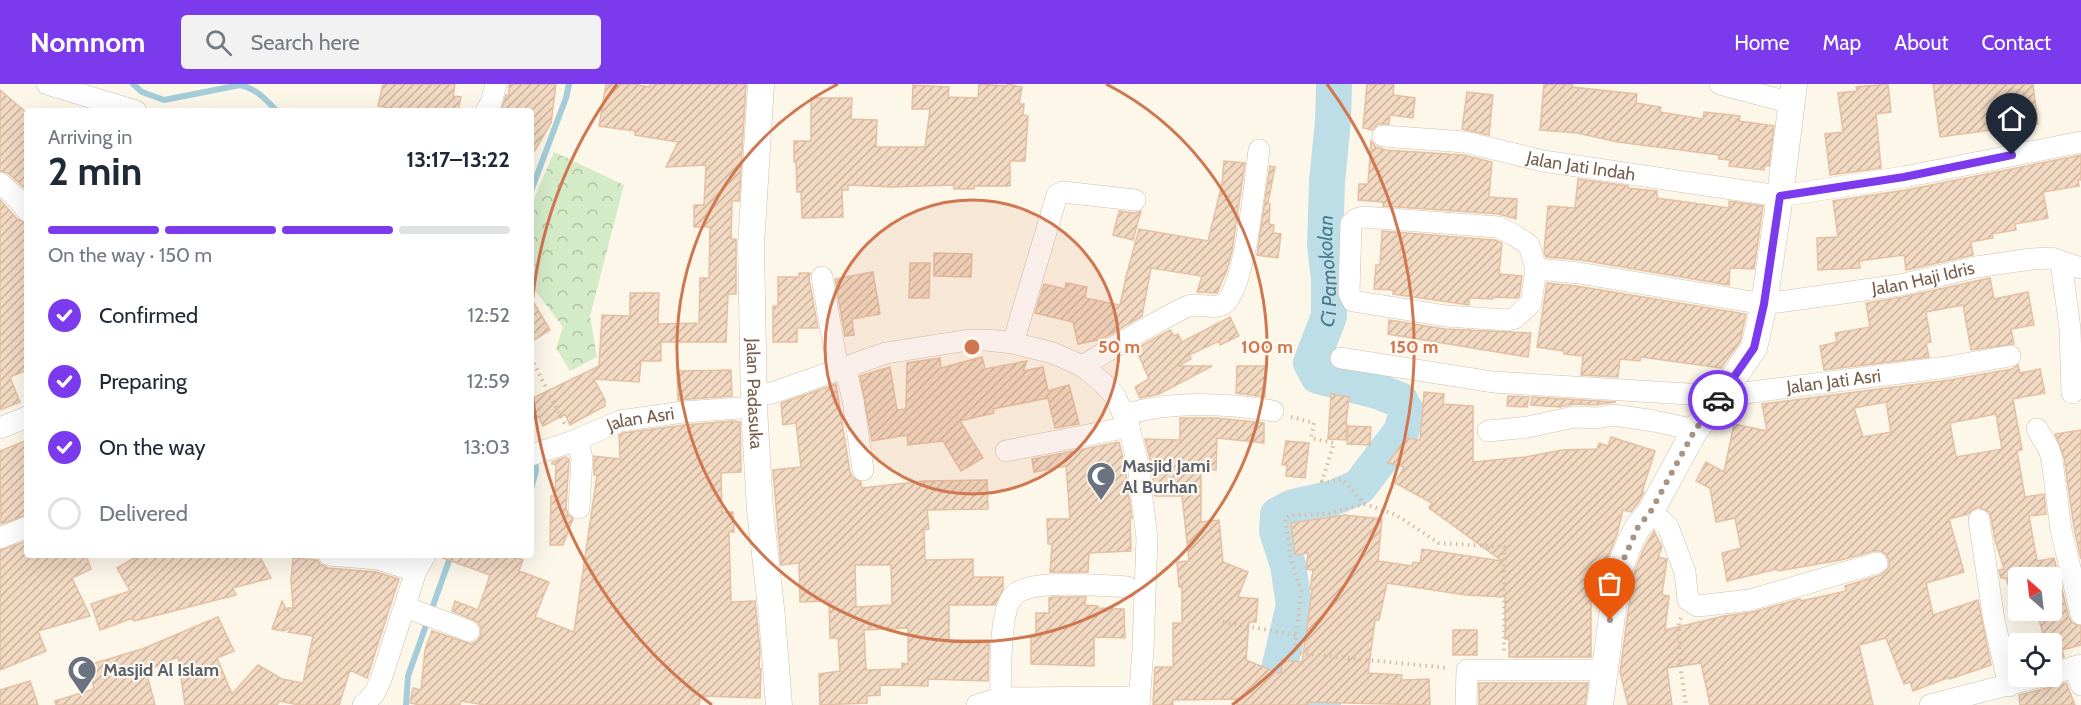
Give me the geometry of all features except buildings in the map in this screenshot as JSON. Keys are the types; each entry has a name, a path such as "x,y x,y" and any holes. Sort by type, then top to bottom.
{"street":[{"path":"47,84 126,108"},
{"path":"488,108 496,84"},
{"name":"Jalan Padasuka","path":"761,84 751,245 754,401 760,509 779,705"},
{"path":"1600,705 1618,572 1638,527 1651,511 1695,430 1754,348 1764,304 1793,93 1720,84"},
{"name":"Jalan Jati Indah","path":"1383,136 1465,142 1543,160 1780,196 1904,177 2081,142"},
{"path":"1082,366 1188,306 1216,307 1226,302 1236,285 1244,255 1259,150"},
{"path":"1,186 18,199 24,207"},
{"path":"1013,343 1057,195 1062,192 1135,200"},
{"path":"1363,217 1498,227 1529,245 1536,269 1531,303 1515,318 1507,321 1446,316 1353,301 1349,293 1351,224 1363,217"},
{"name":"Jalan Haji Idris","path":"1536,269 1579,273 1764,304 1900,285 2007,262 2051,258 2071,265"},
{"path":"2071,265 2072,393"},
{"path":"822,277 842,369 853,400 863,470"},
{"name":"Jalan Asri","path":"539,453 620,421 648,415 754,401 886,353 916,347 987,340 1013,343 1053,353 1082,366 1115,396 1126,421 1138,465 1147,538 1143,659 1134,701"},
{"name":"Jalan Jati Asri","path":"1341,358 1493,382 1721,396 1947,367 2010,356"},
{"path":"1006,451 1126,421 1139,410 1194,404 1242,406 1273,411"},
{"path":"1488,431 1528,427 1574,417 1596,418 1614,415 1695,430"},
{"path":"0,428 24,418"},
{"path":"2037,429 2049,449 2052,460 2061,530 2081,614"},
{"path":"574,441 582,458 579,508"},
{"path":"1651,511 1668,527 1684,572 1688,600 1698,606 1750,600 1877,563"},
{"path":"1979,520 1994,620 2008,682"},
{"path":"0,538 24,528"},
{"path":"363,705 374,694 381,679 420,563 366,558"},
{"path":"1001,698 1001,637 1011,600 1015,594 1028,588 1046,585 1127,587"},
{"path":"405,607 469,631"},
{"path":"1466,705 1467,670 1604,670"},
{"path":"2062,674 2079,673"},
{"path":"1930,705 1979,699 2008,686"},
{"path":"977,705 1001,698 1134,701"}],"path":[{"path":"534,364 574,441"},
{"path":"1273,411 1314,423 1311,438 1334,443 1322,481 1342,479 1365,504"},
{"path":"1467,670 1299,654 1295,650 1294,634 1301,591 1291,560 1285,518 1292,515 1326,514 1365,504 1396,515 1439,543 1504,546 1504,669"},
{"path":"1686,705 1680,664 1679,622 1688,600"},
{"path":"1217,621 1294,634"}],"green space":[{"path":"554,152 624,185 590,316 597,357 570,371 556,348 563,327 534,289 534,199"}],"waterway":[{"path":"133,84 142,92 164,100 240,85 256,92 274,108"},
{"path":"534,183 566,98 569,84"},
{"name":"Ci Pamokolan","path":"1323,705 1277,698 1275,686 1294,605 1288,565 1277,531 1278,515 1293,507 1333,498 1359,487 1401,432 1407,413 1400,400 1377,391 1318,376 1311,363 1329,316 1329,279 1325,245 1334,84"},
{"path":"534,478 535,456"},
{"path":"406,705 408,676 450,558"}],"way so far":[{"path":"1610,620 1618,572 1638,527 1651,511 1695,430 1718,400"}],"place":[{"name":"Masjid Jami Al Burhan","path":"1101,502"},
{"name":"Masjid Al Islam","path":"82,696"}],"route":[{"path":"1718,400 1754,348 1764,304 1780,196 1904,177 2012,155"}]}
